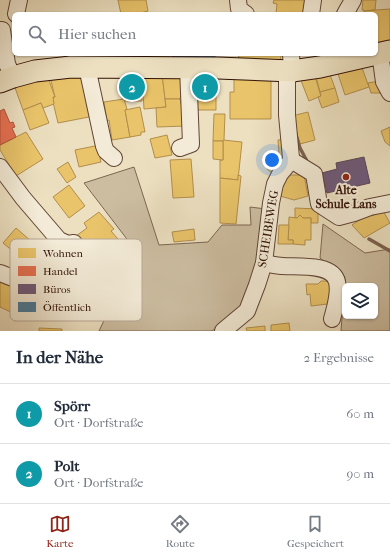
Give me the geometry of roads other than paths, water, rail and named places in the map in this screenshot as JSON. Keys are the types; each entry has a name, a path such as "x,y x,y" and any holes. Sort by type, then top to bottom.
{"main road":[{"path":"8,77 35,71 71,67 188,67 218,61 320,61 356,56"}],"street":[{"path":"16,12 19,0"},
{"path":"311,12 314,0"},
{"path":"346,12 353,0"},
{"path":"2,30 8,77"},
{"path":"385,52 384,82 390,93"},
{"path":"8,77 12,56"},
{"path":"291,62 287,80 287,122 291,160 314,174 319,204 339,217 370,207 390,203"},
{"path":"87,67 104,146 106,151 114,158"},
{"path":"180,148 191,144 188,67"},
{"name":"SCHEIBEWEG","path":"223,331 247,311 264,263 271,203 275,184 280,174 291,160"},
{"path":"0,167 22,198 58,239"},
{"path":"264,263 280,266 307,266 325,270 335,277 338,292 332,319"},
{"path":"0,273 10,277"}],"waterway":[{"path":"296,135 300,148 308,163"},
{"path":"369,239 390,251"}],"place":[{"name":"Polt","path":"132,87"},
{"name":"Spörr","path":"205,87"},
{"name":"Alte Schule Lans","path":"346,177"}]}
